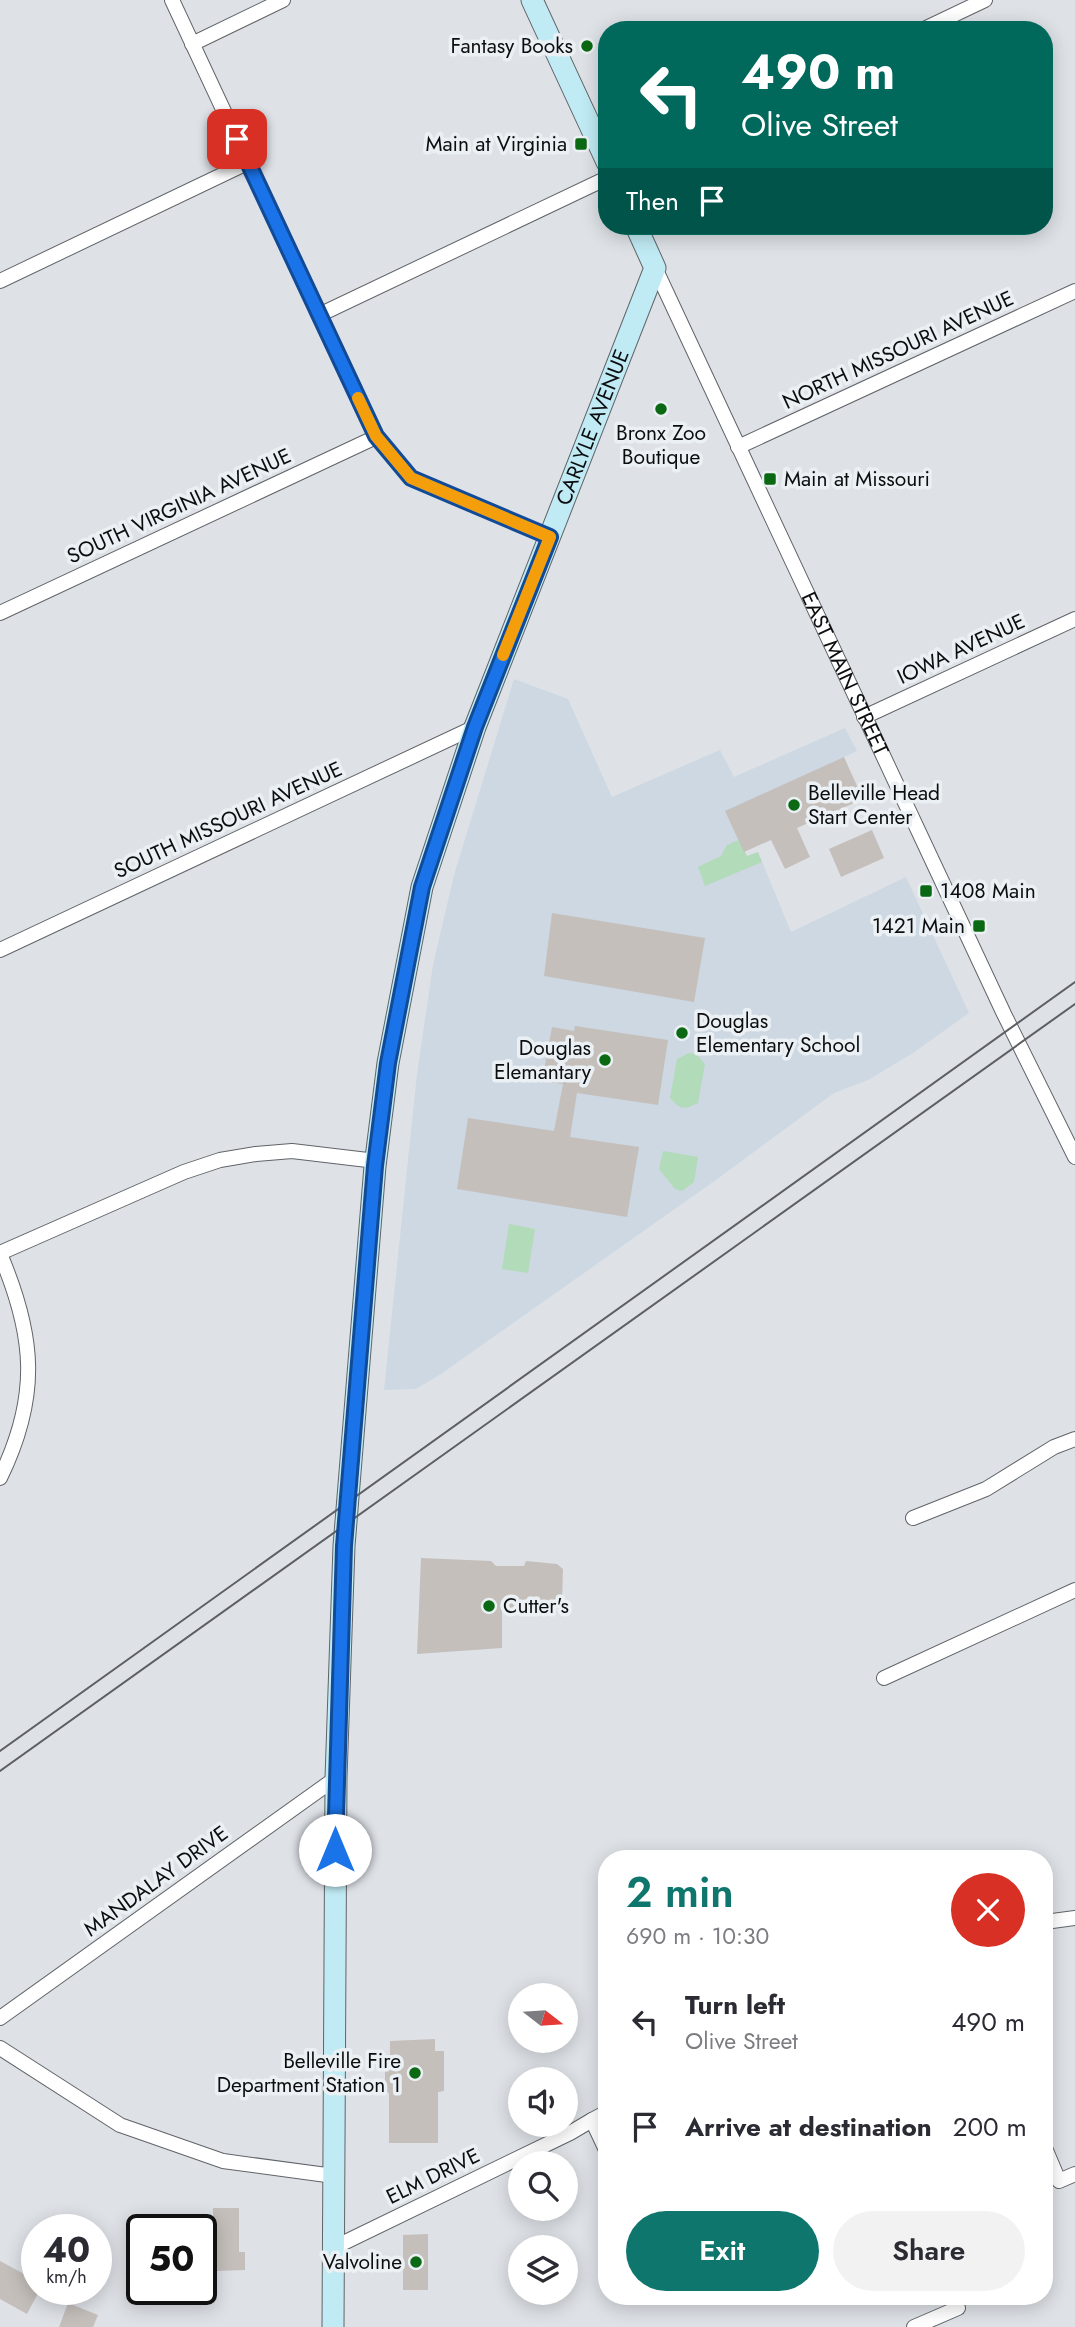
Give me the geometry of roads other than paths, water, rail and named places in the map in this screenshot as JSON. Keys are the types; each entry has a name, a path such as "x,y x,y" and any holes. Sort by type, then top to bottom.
{"main road":[{"path":"532,0 598,143"},
{"name":"EAST MAIN STREET","path":"640,235 655,268"},
{"name":"CARLYLE AVENUE","path":"333,2327 336,1778 344,1546 376,1161 388,1063 422,887 475,727 655,268"}],"street":[{"path":"172,0 376,436 411,478 550,537"},
{"path":"192,44 283,0"},
{"path":"941,21 985,0"},
{"path":"0,281 249,162"},
{"path":"319,315 598,182"},
{"name":"EAST MAIN STREET","path":"655,268 1004,1014 1075,1157"},
{"name":"NORTH MISSOURI AVENUE","path":"738,447 1075,291"},
{"name":"SOUTH VIRGINIA AVENUE","path":"0,613 376,436"},
{"name":"IOWA AVENUE","path":"864,717 1075,620"},
{"name":"SOUTH MISSOURI AVENUE","path":"0,950 475,727"},
{"path":"0,1478 15,1443 26,1405 30,1364 24,1322 14,1287 0,1254 184,1171 220,1160 292,1152 376,1161"},
{"path":"913,1518 986,1489 1054,1447 1075,1439"},
{"path":"884,1678 1075,1590"},
{"name":"MANDALAY DRIVE","path":"0,2018 336,1778"},
{"path":"1053,1921 1075,1919"},
{"path":"0,2048 120,2126 223,2161 334,2176"},
{"name":"ELM DRIVE","path":"333,2248 570,2133 598,2116"},
{"path":"592,2119 598,2132"},
{"path":"1053,2167 1059,2181 1075,2174"},
{"path":"914,2327 958,2308"}],"tram line":[{"path":"0,1751 1075,982"},
{"path":"0,1771 1075,1004"}],"place":[{"name":"Fantasy Books","path":"587,46"},
{"name":"Main at Virginia","path":"581,144"},
{"name":"Bronx Zoo Boutique","path":"661,409"},
{"name":"Main at Missouri","path":"770,479"},
{"name":"Belleville Head Start Center","path":"794,805"},
{"name":"1408 Main","path":"926,891"},
{"name":"1421 Main","path":"979,926"},
{"name":"Douglas Elementary School","path":"682,1033"},
{"name":"Douglas Elemantary","path":"605,1060"},
{"name":"Cutter's","path":"489,1606"},
{"name":"Belleville Fire Department Station 1","path":"415,2073"},
{"name":"Valvoline","path":"416,2262"}]}
